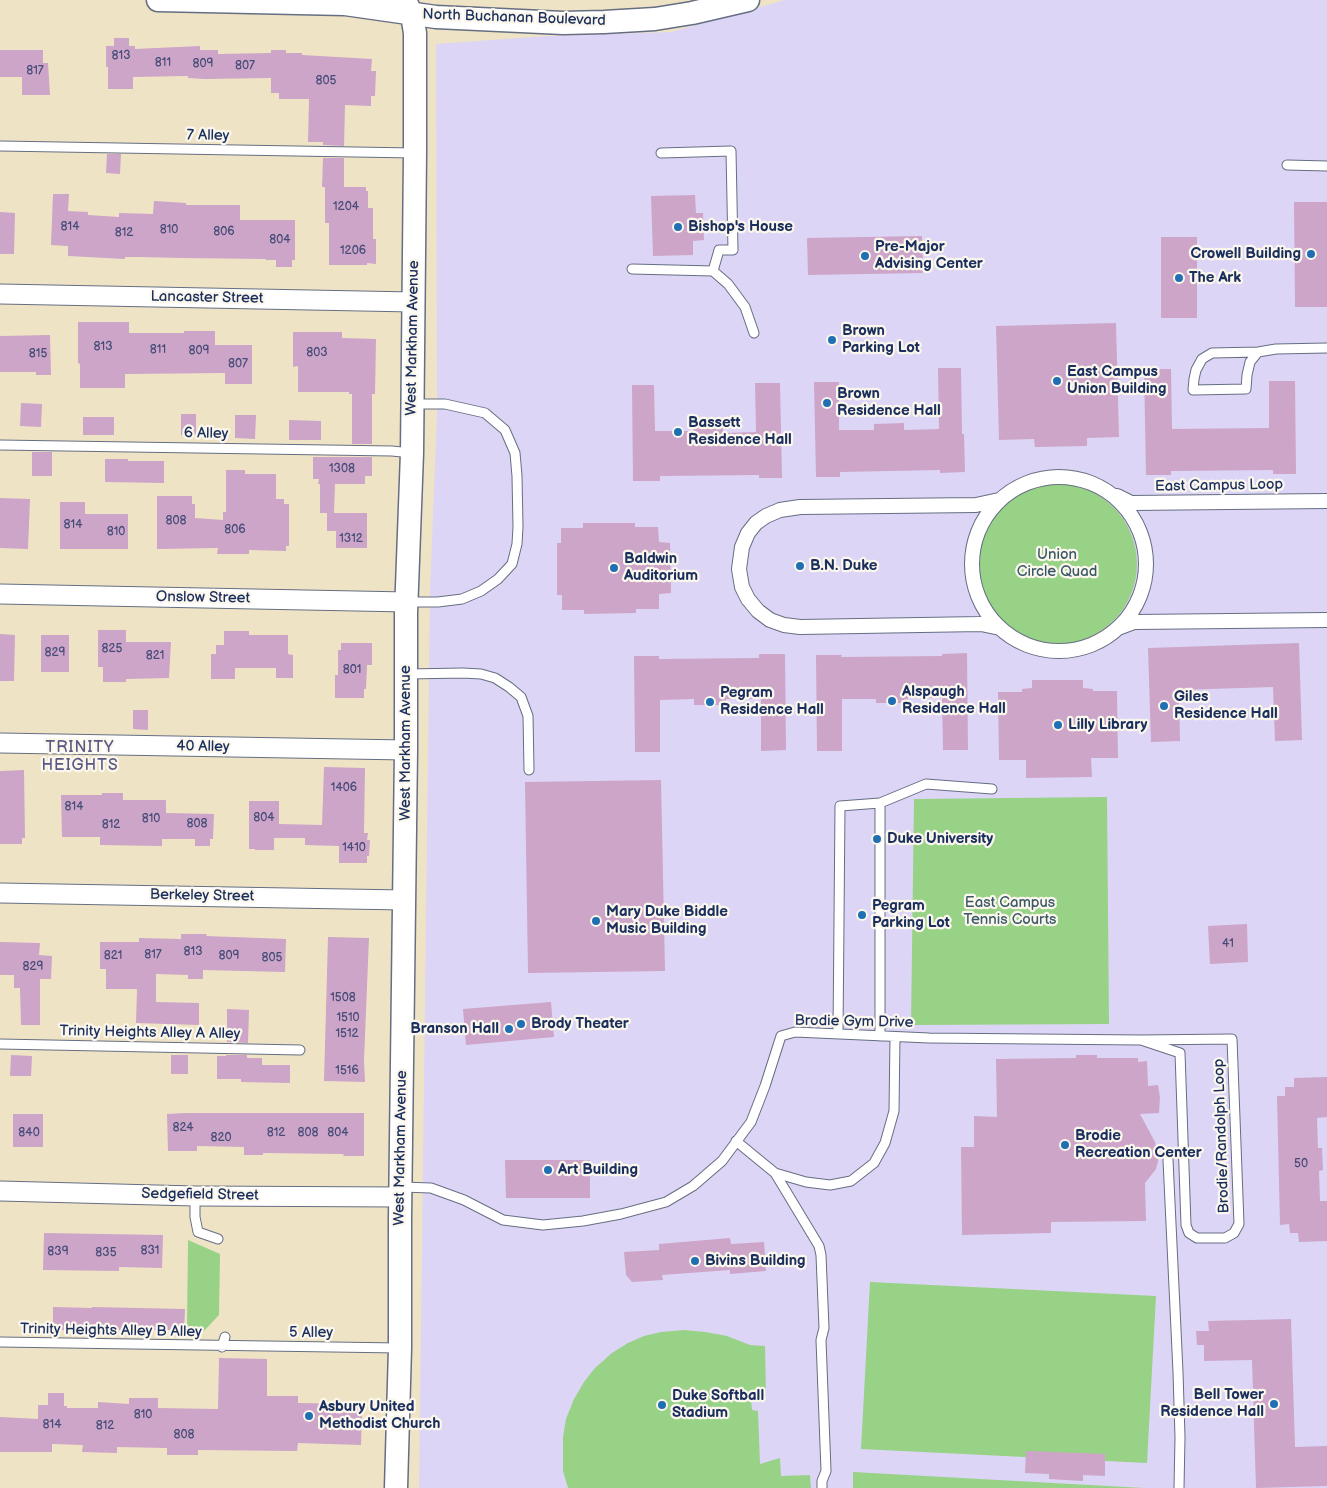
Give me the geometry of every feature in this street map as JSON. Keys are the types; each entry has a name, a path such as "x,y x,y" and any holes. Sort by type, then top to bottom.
{"street":[{"name":"North Buchanan Boulevard","path":"158,0 408,7 436,17 571,23 655,19 692,6 748,0"},
{"name":"West Markham Avenue","path":"396,1488 400,1348 407,602 412,452 415,32 408,7"},
{"name":"Lancaster Street","path":"0,294 413,302"},
{"path":"1118,628 1133,610 1140,597 1146,570 1146,558 1142,539 1138,527 1126,508 1099,486 1067,477 1038,479 1026,483 1011,491 1000,500 984,519 977,534 972,556 972,569 980,599 990,616 1000,628 1023,644 1057,651 1072,650 1098,642 1118,628 1134,622 1327,620"},
{"name":"East Campus Loop","path":"1113,496 1118,496 1132,503 1327,501"},
{"path":"1000,500 976,505 800,507 780,510 756,523 748,533 742,547 739,569 742,587 748,599 758,611 770,620 784,625 800,627 981,624 1000,628"},
{"name":"Onslow Street","path":"0,594 407,602"},
{"name":"40 Alley","path":"0,743 406,750"},
{"name":"Berkeley Street","path":"0,893 404,900"},
{"name":"Sedgefield Street","path":"0,1192 195,1196 400,1192"}],"lane":[{"name":"7 Alley","path":"0,146 414,153"},
{"path":"661,153 730,151 733,250 719,250 713,271"},
{"path":"1287,165 1327,166"},
{"path":"632,269 713,271 728,284 745,307 754,334"},
{"path":"1258,352 1250,362 1246,389 1194,390 1196,370 1202,359 1212,353 1327,348"},
{"path":"407,602 438,602 462,599 481,591 498,579 512,564 518,527 516,453 505,430 485,413 445,404 412,404"},
{"name":"6 Alley","path":"0,445 412,452"},
{"path":"406,674 482,674 495,678 509,687 521,697 528,716 529,770"},
{"path":"838,1034 840,806 880,803 926,784 992,789"},
{"path":"880,803 880,1036"},
{"name":"Brodie Gym Drive","path":"400,1192 431,1188 464,1200 503,1220 543,1225 583,1221 621,1214 666,1202 693,1186 722,1161 750,1122 765,1086 781,1036 796,1032 880,1036 1142,1040"},
{"path":"775,1173 806,1182 830,1185 852,1180 874,1162 885,1143 894,1111 894,1036"},
{"name":"Brodie/Randolph Loop","path":"1232,1039 1239,1224 1234,1232 1225,1238 1197,1238 1189,1233 1186,1225 1180,1053 1142,1040 1232,1039"},
{"name":"Trinity Heights Alley A Alley","path":"0,1044 300,1050"},
{"path":"736,1141 775,1173 819,1246 824,1328 821,1340 826,1471 822,1481 822,1488"},
{"path":"1168,1160 1180,1437 1179,1488"},
{"path":"195,1196 195,1217 198,1232 218,1238"},
{"path":"222,1346 224,1337"},
{"name":"Trinity Heights Alley B Alley","path":"0,1342 222,1346"},
{"name":"5 Alley","path":"222,1346 400,1348"}],"shaded area":[{"name":"Duke University","path":"785,0 1327,0 1327,1488 419,1488 430,590 437,413 436,44 547,36 671,32"}],"green space":[{"name":"Union Circle Quad","path":"1057,484 1088,490 1108,502 1119,513 1131,533 1137,564 1131,595 1119,615 1108,626 1088,638 1057,644 1026,638 1006,626 995,615 983,595 977,564 983,533 995,513 1006,502 1026,490"},
{"name":"East Campus Tennis Courts","path":"1107,797 1109,1024 911,1025 914,799"},
{"path":"188,1240 220,1254 219,1315 204,1331 187,1331"},
{"path":"870,1282 1156,1296 1147,1463 861,1449"},
{"name":"Duke Softball Stadium","path":"684,1330 727,1336 750,1345 765,1346 766,1397 751,1398 752,1410 758,1411 760,1464 780,1458 781,1476 810,1475 811,1488 568,1488 563,1471 563,1437 566,1419 574,1399 584,1382 595,1368 612,1353 628,1343 644,1336 661,1332"},
{"path":"853,1472 1144,1488 853,1488"}],"building":[{"path":"114,38 129,38 129,46 135,46 135,49 200,46 200,50 218,50 218,54 271,53 271,50 286,50 286,53 302,53 302,55 372,59 371,71 376,71 375,96 371,96 371,106 345,105 344,146 323,145 323,142 308,142 309,99 279,99 279,93 271,93 271,78 133,77 133,89 108,89 106,46 114,46"},
{"path":"0,50 43,50 43,63 48,63 50,95 22,95 22,77 0,77"},
{"path":"107,154 121,154 120,174 106,173"},
{"path":"323,158 344,158 344,187 366,187 366,191 368,191 368,208 373,208 373,239 376,239 376,264 329,265 329,223 325,223 325,187 322,187"},
{"path":"53,194 69,194 68,211 88,212 88,215 119,217 119,213 153,214 154,201 186,203 186,205 240,205 240,220 295,220 295,260 292,260 292,267 276,267 276,260 266,259 125,257 125,259 68,256 68,246 51,245"},
{"name":"Bishop's House","path":"695,195 696,213 703,213 704,240 693,241 693,255 653,256 651,196"},
{"name":"Crowell Building","path":"1294,202 1327,202 1327,307 1295,307"},
{"path":"0,212 15,213 14,254 0,254"},
{"name":"Pre-Major Advising Center","path":"922,236 923,273 808,275 807,238"},
{"name":"The Ark","path":"1161,237 1197,237 1197,318 1161,318"},
{"path":"78,322 129,322 129,333 215,331 215,345 252,345 252,384 225,384 225,373 125,374 125,388 80,388"},
{"name":"East Campus Union Building","path":"1116,323 1119,437 1087,438 1087,446 1035,447 1034,439 999,440 996,326"},
{"path":"293,332 342,332 342,338 376,339 375,394 372,394 372,444 352,444 352,394 349,394 349,392 298,392 298,366 293,367"},
{"path":"50,335 51,375 36,375 36,372 0,372 0,336"},
{"name":"Brown Residence Hall","path":"938,368 961,368 962,434 964,434 965,472 940,473 940,470 840,472 840,477 816,477 814,382 839,382 839,430 874,430 874,424 904,423 904,430 939,429"},
{"path":"1144,369 1171,369 1172,429 1269,428 1269,381 1295,381 1296,474 1273,474 1273,470 1171,471 1171,475 1146,475"},
{"name":"Bassett Residence Hall","path":"755,383 780,383 782,478 759,478 759,475 660,476 660,481 633,481 632,385 654,385 655,431 693,431 693,425 723,425 723,433 756,432"},
{"path":"21,403 42,404 41,427 20,426"},
{"path":"181,414 196,414 196,435 181,435"},
{"path":"235,415 256,415 255,439 235,438"},
{"path":"83,417 114,417 114,435 83,435"},
{"path":"289,420 321,421 321,440 289,440"},
{"path":"32,452 52,452 52,476 32,476"},
{"path":"313,457 372,457 372,476 365,476 365,484 335,484 334,513 320,513 320,484 318,484 319,479 313,479"},
{"path":"105,459 164,461 164,483 105,482"},
{"path":"226,470 245,470 245,474 276,474 276,499 284,499 284,504 289,504 289,546 286,546 286,551 249,550 249,554 217,554 218,548 157,549 157,496 192,496 192,504 195,504 195,518 223,520 223,512 226,512"},
{"path":"0,498 30,499 28,549 0,548"},
{"path":"60,502 85,502 85,514 128,514 128,549 60,549"},
{"path":"327,513 367,513 367,548 336,548 336,531 327,531"},
{"name":"Baldwin Auditorium","path":"583,523 635,523 635,527 658,527 659,542 670,543 671,593 659,594 659,609 636,609 636,613 584,614 584,610 562,610 562,595 557,595 557,543 561,543 561,528 583,528"},
{"path":"98,630 126,630 126,642 171,642 169,678 126,679 126,682 103,682 103,667 98,667"},
{"path":"224,631 249,631 249,635 288,635 288,654 293,655 293,678 276,678 276,668 235,668 235,679 211,679 211,654 216,654 216,645 224,645"},
{"path":"0,634 15,635 14,681 0,681"},
{"path":"41,635 69,635 69,672 41,672"},
{"path":"341,643 372,643 372,665 367,665 364,698 335,698 335,675 338,675 338,650 341,650"},
{"name":"Giles Residence Hall","path":"1299,643 1302,740 1275,741 1273,687 1179,690 1180,741 1151,742 1148,648"},
{"name":"Alspaugh Residence Hall","path":"967,653 968,750 943,750 942,698 908,698 908,703 876,703 876,699 842,699 842,751 817,751 816,655 842,655 841,657 942,656 942,654"},
{"name":"Pegram Residence Hall","path":"759,654 785,654 786,750 761,751 761,699 726,699 726,705 694,705 694,699 660,700 660,752 635,752 634,656 659,656 659,659 759,658"},
{"name":"Lilly Library","path":"1032,680 1083,680 1083,688 1093,689 1093,691 1117,691 1118,758 1091,758 1092,777 1026,778 1026,760 999,760 998,692 1022,692 1022,689 1032,688"},
{"path":"133,710 148,710 148,730 133,729"},
{"path":"324,767 365,768 364,833 368,833 367,840 370,840 367,863 339,863 339,846 305,845 305,838 274,838 274,850 249,849 249,801 279,801 279,824 322,825"},
{"path":"24,770 25,838 22,838 22,844 0,844 0,771"},
{"name":"Mary Duke Biddle Music Building","path":"661,780 665,971 528,973 525,782"},
{"path":"102,793 123,793 123,800 166,800 166,813 214,814 213,839 210,839 210,846 195,846 195,839 162,839 162,846 100,845 100,837 62,837 61,795 102,795"},
{"path":"1247,924 1248,962 1210,964 1208,926"},
{"path":"181,934 286,939 285,972 203,970 203,979 188,979 188,975 156,974 156,1002 199,1003 199,1025 136,1023 137,989 106,989 106,969 100,969 100,942 139,942 139,938 181,939"},
{"path":"328,937 369,938 364,1060 365,1082 324,1081"},
{"path":"0,942 40,943 39,955 52,956 51,979 40,979 40,1025 21,1025 20,988 14,988 14,975 0,975"},
{"name":"Branson Hall","path":"551,1002 554,1037 466,1045 463,1009"},
{"path":"227,1009 249,1010 248,1043 227,1042"},
{"path":"11,1055 32,1056 31,1076 10,1076"},
{"path":"171,1055 188,1055 188,1074 171,1074"},
{"path":"247,1055 247,1058 262,1058 262,1065 290,1065 290,1083 241,1082 241,1079 217,1079 217,1056"},
{"name":"Brodie Recreation Center","path":"1076,1055 1097,1055 1097,1058 1138,1058 1138,1062 1147,1061 1148,1086 1158,1085 1160,1098 1159,1113 1140,1114 1155,1142 1159,1157 1156,1169 1145,1183 1146,1221 1051,1222 1051,1233 962,1235 961,1147 974,1147 974,1116 997,1117 996,1059 1076,1058"},
{"path":"1327,1077 1327,1117 1317,1118 1318,1148 1322,1148 1323,1170 1319,1171 1320,1201 1327,1201 1327,1241 1299,1242 1298,1233 1290,1233 1289,1224 1280,1225 1277,1096 1285,1096 1285,1087 1294,1087 1294,1078"},
{"path":"364,1113 364,1156 263,1153 263,1155 244,1155 244,1147 197,1146 197,1151 168,1151 167,1114"},
{"path":"13,1114 43,1114 43,1147 13,1147"},
{"name":"Art Building","path":"505,1160 590,1160 590,1198 506,1198"},
{"path":"44,1233 163,1235 162,1268 119,1267 119,1271 43,1270"},
{"name":"Bivins Building","path":"730,1238 731,1244 764,1242 766,1271 730,1274 730,1270 662,1275 663,1280 632,1282 626,1275 624,1252 659,1250 659,1244"},
{"path":"53,1307 185,1309 184,1330 53,1330"},
{"name":"Bell Tower Residence Hall","path":"1291,1319 1295,1447 1327,1446 1327,1486 1256,1488 1252,1360 1204,1361 1204,1345 1197,1345 1196,1331 1209,1331 1208,1321"},
{"path":"219,1358 267,1359 267,1396 298,1396 298,1403 362,1404 361,1445 298,1443 297,1451 198,1450 198,1455 167,1455 167,1448 117,1447 117,1453 82,1452 83,1445 52,1444 52,1452 0,1452 0,1417 38,1419 38,1405 48,1405 48,1393 64,1393 64,1406 67,1406 67,1408 98,1408 98,1402 129,1404 129,1398 158,1398 158,1408 218,1409"},
{"path":"1026,1451 1105,1454 1105,1476 1083,1475 1083,1481 1049,1479 1049,1474 1025,1473"}],"place":[{"name":"Bishop's House","path":"678,227"},
{"name":"Crowell Building","path":"1311,254"},
{"name":"Pre-Major Advising Center","path":"865,256"},
{"name":"The Ark","path":"1179,278"},
{"name":"Brown Parking Lot","path":"832,340"},
{"name":"East Campus Union Building","path":"1057,381"},
{"name":"Brown Residence Hall","path":"827,403"},
{"name":"Bassett Residence Hall","path":"678,432"},
{"name":"B.N. Duke","path":"800,566"},
{"name":"Baldwin Auditorium","path":"614,568"},
{"name":"Alspaugh Residence Hall","path":"892,701"},
{"name":"Pegram Residence Hall","path":"710,702"},
{"name":"Giles Residence Hall","path":"1164,706"},
{"name":"Lilly Library","path":"1058,725"},
{"name":"Duke University","path":"877,839"},
{"name":"Pegram Parking Lot","path":"862,915"},
{"name":"Mary Duke Biddle Music Building","path":"596,921"},
{"name":"Brody Theater","path":"521,1024"},
{"name":"Branson Hall","path":"509,1029"},
{"name":"Brodie Recreation Center","path":"1065,1145"},
{"name":"Art Building","path":"548,1170"},
{"name":"Bivins Building","path":"695,1261"},
{"name":"Bell Tower Residence Hall","path":"1274,1404"},
{"name":"Duke Softball Stadium","path":"662,1405"},
{"name":"Asbury United Methodist Church","path":"309,1416"}],"district":[{"name":"TRINITY HEIGHTS","path":"80,757"}]}
